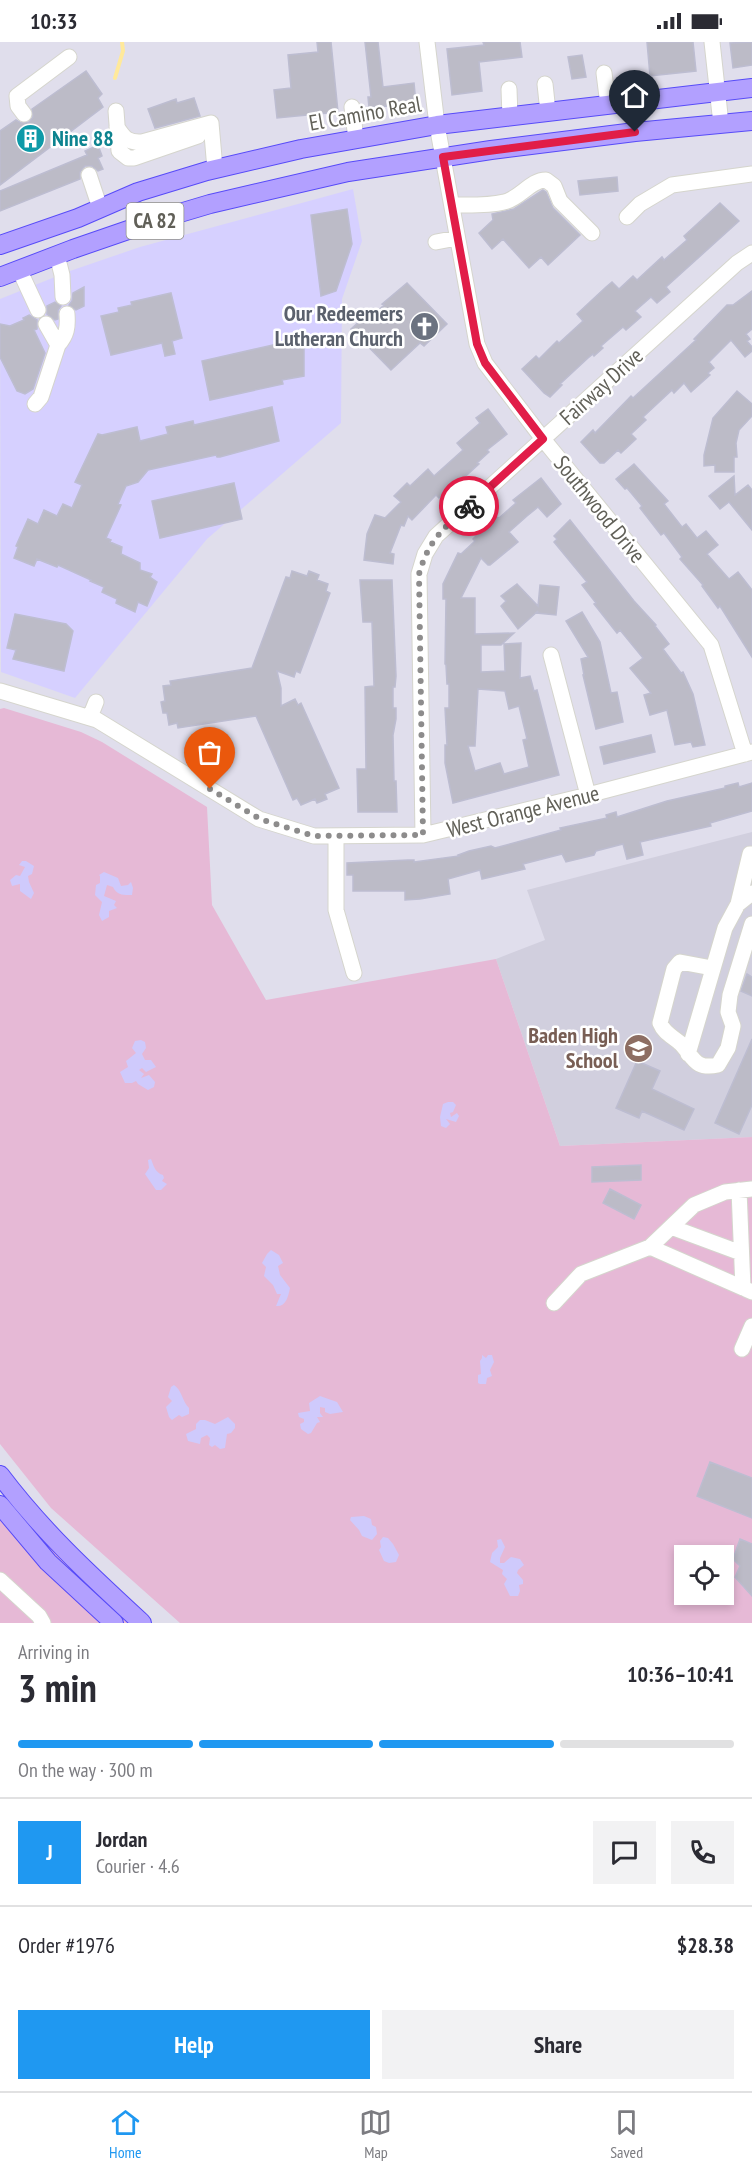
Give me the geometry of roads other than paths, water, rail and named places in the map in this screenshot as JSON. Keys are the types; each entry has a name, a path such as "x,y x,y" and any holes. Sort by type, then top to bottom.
{"main road":[{"name":"El Camino Real","path":"0,245 138,192 215,169 356,138 437,125 752,88"},
{"name":"CA 82","path":"0,277 116,233 210,204 348,172 635,132 752,121"},
{"path":"0,1475 62,1550 142,1623"},
{"path":"0,1505 48,1562 114,1623"}],"street":[{"name":"Southwood Drive","path":"428,42 437,125 457,238 477,344 485,363 543,439 711,645 749,753"},
{"path":"711,42 721,124"},
{"path":"24,114 18,106 17,96 69,57"},
{"path":"604,73 608,105"},
{"path":"545,84 548,112"},
{"path":"509,88 510,117"},
{"path":"352,107 356,138"},
{"path":"116,111 117,127 125,140 133,143 211,123 215,169"},
{"path":"627,217 640,204 672,185 752,174"},
{"path":"89,175 100,208"},
{"path":"452,205 505,202 517,197 536,182 546,180 554,186 560,201 592,233"},
{"path":"436,242 457,238"},
{"name":"Fairway Drive","path":"423,835 419,574 425,554 436,536 737,263 752,253"},
{"path":"57,255 62,275 63,297"},
{"path":"19,269 38,310"},
{"path":"35,404 40,397 58,345 64,338 68,327 67,314"},
{"path":"46,324 58,345"},
{"path":"551,655 588,795"},
{"name":"West Orange Avenue","path":"0,691 97,720 260,819 314,836 423,835 749,753"},
{"path":"90,717 96,702"},
{"path":"336,837 336,910 354,973"},
{"path":"688,1054 712,968 725,928 738,904 750,854 752,854"},
{"path":"738,904 752,893"},
{"path":"712,968 680,962 674,969 660,1023 697,1064 708,1067 718,1065 728,1048 733,1026 728,1012 730,995 752,924"},
{"path":"554,1303 580,1274 650,1247 694,1204 725,1192 746,1189 741,1253 747,1290"},
{"path":"671,1227 741,1253"},
{"path":"650,1247 747,1290"},
{"path":"742,1349 752,1326"},
{"path":"0,1580 39,1616 43,1623"}],"waterway":[{"path":"115,78 123,51 122,42"}],"place":[{"name":"Nine 88","path":"31,138"},
{"name":"Our Redeemers Lutheran Church","path":"424,326"},
{"name":"Baden High School","path":"639,1048"}]}
